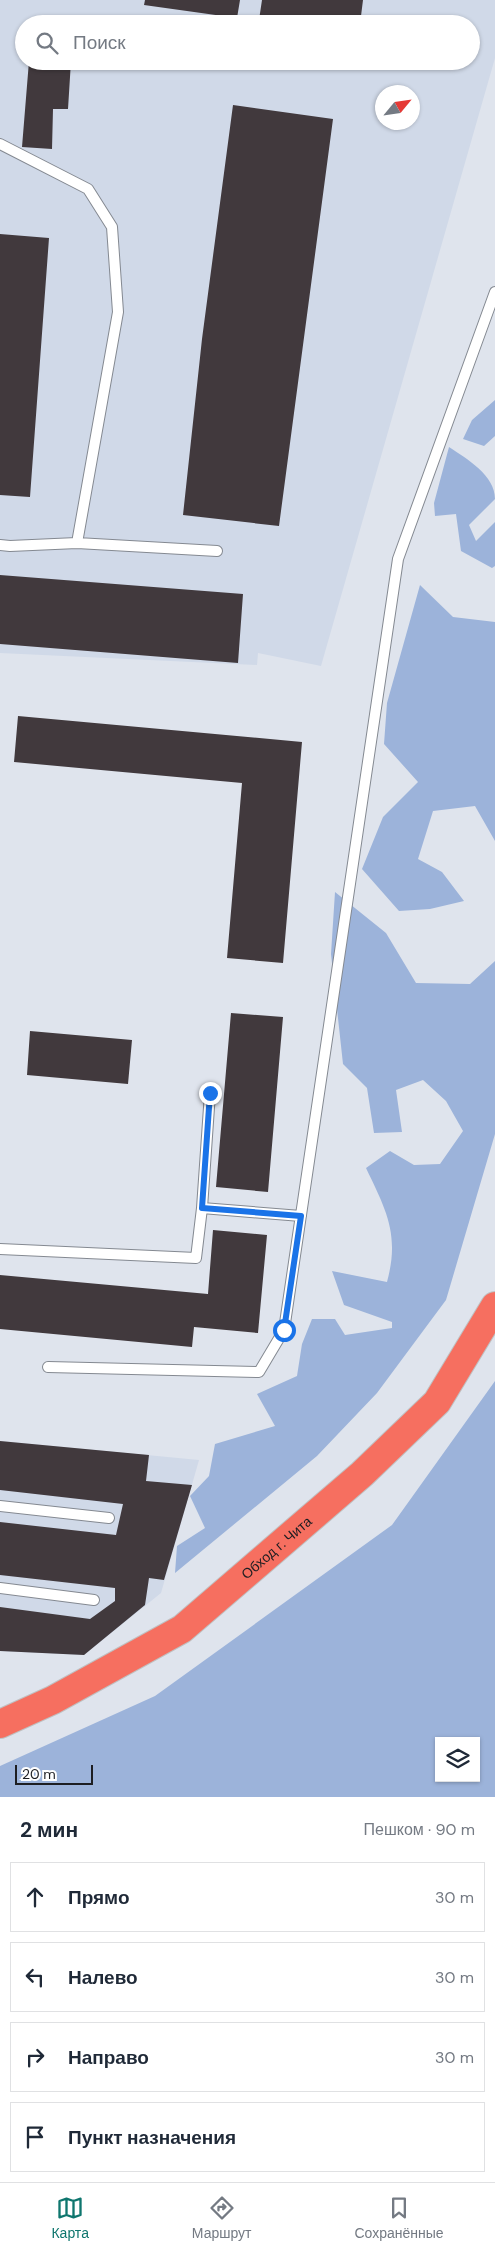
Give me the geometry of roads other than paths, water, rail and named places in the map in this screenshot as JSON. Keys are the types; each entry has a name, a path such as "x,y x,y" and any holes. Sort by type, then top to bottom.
{"highway":[{"name":"Обход г. Чита","path":"0,1724 53,1700 182,1629 362,1474 437,1402 490,1318 495,1306"}],"lane":[{"path":"0,144 88,189 112,227 118,312 77,543"},
{"path":"48,1367 259,1372 284,1330 398,559 495,292"},
{"path":"0,545 77,543 217,551"},
{"path":"0,1250 196,1258 202,1208 210,1093"},
{"path":"202,1208 301,1216"},
{"path":"0,1506 109,1518"},
{"path":"0,1588 94,1600"}]}
